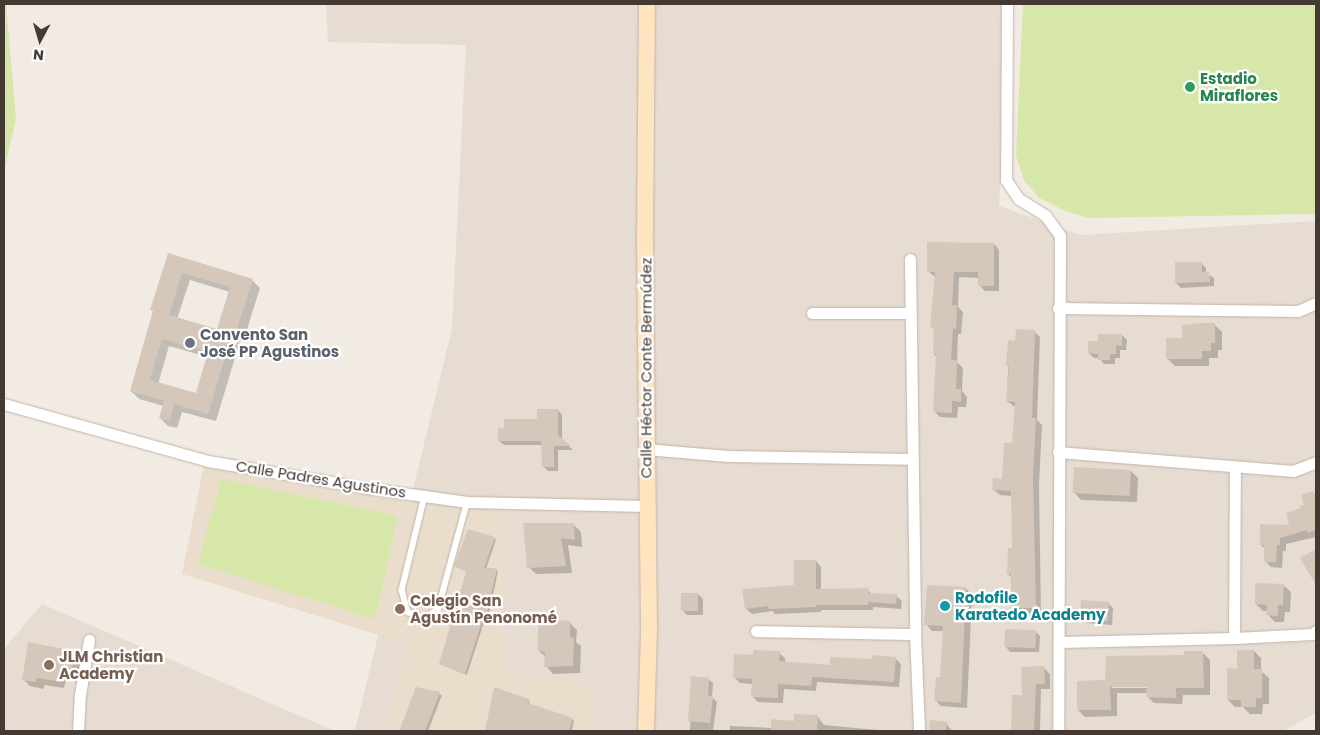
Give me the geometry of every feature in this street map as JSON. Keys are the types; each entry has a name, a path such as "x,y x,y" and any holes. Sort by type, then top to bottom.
{"street":[{"name":"Calle Héctor Conte Bermúdez","path":"646,731 649,629 646,506 645,231 648,4"},
{"path":"1007,4 1006,180 1018,199 1044,215 1060,236 1058,308 1060,642 1058,731"},
{"path":"910,259 915,634 919,731"},
{"path":"1058,308 1298,311 1316,303"},
{"path":"812,313 910,313"},
{"name":"Calle Padres Agustinos","path":"4,404 208,461 367,488 467,502 646,506"},
{"path":"646,449 728,456 912,459"},
{"path":"1058,452 1293,471 1316,462"},
{"path":"1234,638 1235,467"},
{"path":"756,631 915,634"},
{"path":"1060,642 1234,638 1312,634 1316,631"},
{"path":"78,731 80,695 89,640"}],"lane":[{"path":"425,496 402,590 408,612 421,618 438,610 467,502"}],"shaded area":[{"path":"326,4 1011,4 999,206 1080,235 1316,221 1316,713 1283,731 355,731 452,328 466,45 328,42"},
{"name":"Colegio San Agustín Penonomé","path":"204,464 441,508 511,515 501,670 594,686 588,731 385,731 408,644 182,574"},
{"path":"42,604 335,731 4,731 4,649"},
{"name":"JLM Christian Academy","path":"27,640 78,649 71,690 20,681"}],"green space":[{"path":"4,4 6,4 16,118 4,172"},
{"name":"Estadio Miraflores","path":"1023,4 1316,4 1316,214 1088,218 1063,210 1039,198 1024,180 1016,156"},
{"path":"221,479 398,516 375,619 198,564"}],"building":[{"path":"927,242 994,243 994,286 978,286 978,272 954,272 952,305 957,305 956,329 953,328 951,360 957,360 956,389 961,389 961,402 952,401 952,413 933,412 936,354 933,354 934,327 930,327 935,272 927,272"},
{"path":"168,253 253,279 235,335 232,334 208,414 174,404 170,421 159,418 164,401 130,391 153,311 150,310","holes":["182,273 230,287 217,329 169,315","162,339 208,352 196,393 150,380"]},
{"path":"1175,262 1202,262 1202,272 1209,272 1210,282 1175,283"},
{"path":"1215,323 1215,343 1211,343 1211,351 1202,351 1202,359 1166,359 1166,338 1182,338 1182,325"},
{"path":"1016,329 1035,330 1032,418 1036,418 1033,478 1036,608 1011,608 1011,574 1007,574 1008,548 1012,548 1011,491 992,490 993,478 1002,479 1004,443 1012,443 1015,402 1006,401 1009,366 1006,366 1008,340 1015,341"},
{"path":"1098,334 1122,334 1122,346 1116,345 1116,354 1110,354 1110,360 1098,360 1098,354 1088,353 1088,341 1098,341"},
{"path":"537,409 558,409 558,435 571,446 554,446 554,467 542,467 541,441 498,441 498,428 504,428 504,419 537,419"},
{"path":"1074,467 1131,470 1130,496 1073,493"},
{"path":"1313,491 1316,501 1316,530 1308,533 1307,530 1280,538 1280,545 1277,545 1276,562 1264,562 1264,545 1260,545 1260,524 1289,525 1286,513 1304,505 1301,495"},
{"path":"523,523 574,523 575,540 561,538 566,566 527,568"},
{"path":"468,529 495,537 484,568 497,568 487,613 484,615 465,674 439,664 466,572 454,566"},
{"path":"1316,549 1316,585 1300,558"},
{"path":"794,560 816,560 816,589 868,588 868,593 897,594 896,604 868,602 868,605 816,605 816,607 769,609 768,606 745,609 742,589 794,585"},
{"path":"1255,583 1284,584 1283,605 1278,605 1278,616 1266,615 1267,605 1255,604"},
{"path":"927,585 966,587 961,703 934,701 936,677 940,677 943,626 924,625"},
{"path":"681,593 698,593 698,611 681,611"},
{"path":"1081,600 1109,602 1108,621 1080,619"},
{"path":"538,618 570,621 570,637 574,638 573,666 544,667 545,652 538,651"},
{"path":"1005,629 1036,630 1035,648 1004,647"},
{"name":"JLM Christian Academy","path":"28,642 75,651 71,675 59,673 57,681 37,678 36,682 22,680"},
{"path":"753,650 780,651 779,661 830,665 830,657 872,659 872,655 896,657 894,682 812,677 811,686 778,684 778,698 751,697 752,679 733,678 734,654 753,655"},
{"path":"1237,650 1254,650 1254,669 1262,669 1262,698 1256,698 1256,707 1241,707 1241,700 1227,700 1227,668 1237,669"},
{"path":"1184,651 1203,651 1204,688 1176,688 1176,698 1146,697 1147,687 1110,687 1111,710 1077,710 1077,681 1105,680 1106,656 1184,655"},
{"path":"1044,666 1045,684 1036,684 1034,731 1011,731 1012,695 1022,695 1021,667"},
{"path":"691,676 709,678 708,696 713,696 710,723 688,721"},
{"path":"416,687 440,692 425,731 399,731"},
{"path":"494,687 529,699 528,703 573,718 569,731 485,731"},
{"path":"794,714 818,715 817,731 771,731 771,719 794,721"},
{"path":"930,720 947,722 946,731 929,731"}],"place":[{"name":"Estadio Miraflores","path":"1190,87"},
{"name":"Convento San José PP Agustinos","path":"190,343"},
{"name":"Rodofile Karatedo Academy","path":"945,606"},
{"name":"Colegio San Agustín Penonomé","path":"400,609"},
{"name":"JLM Christian Academy","path":"49,665"}]}
